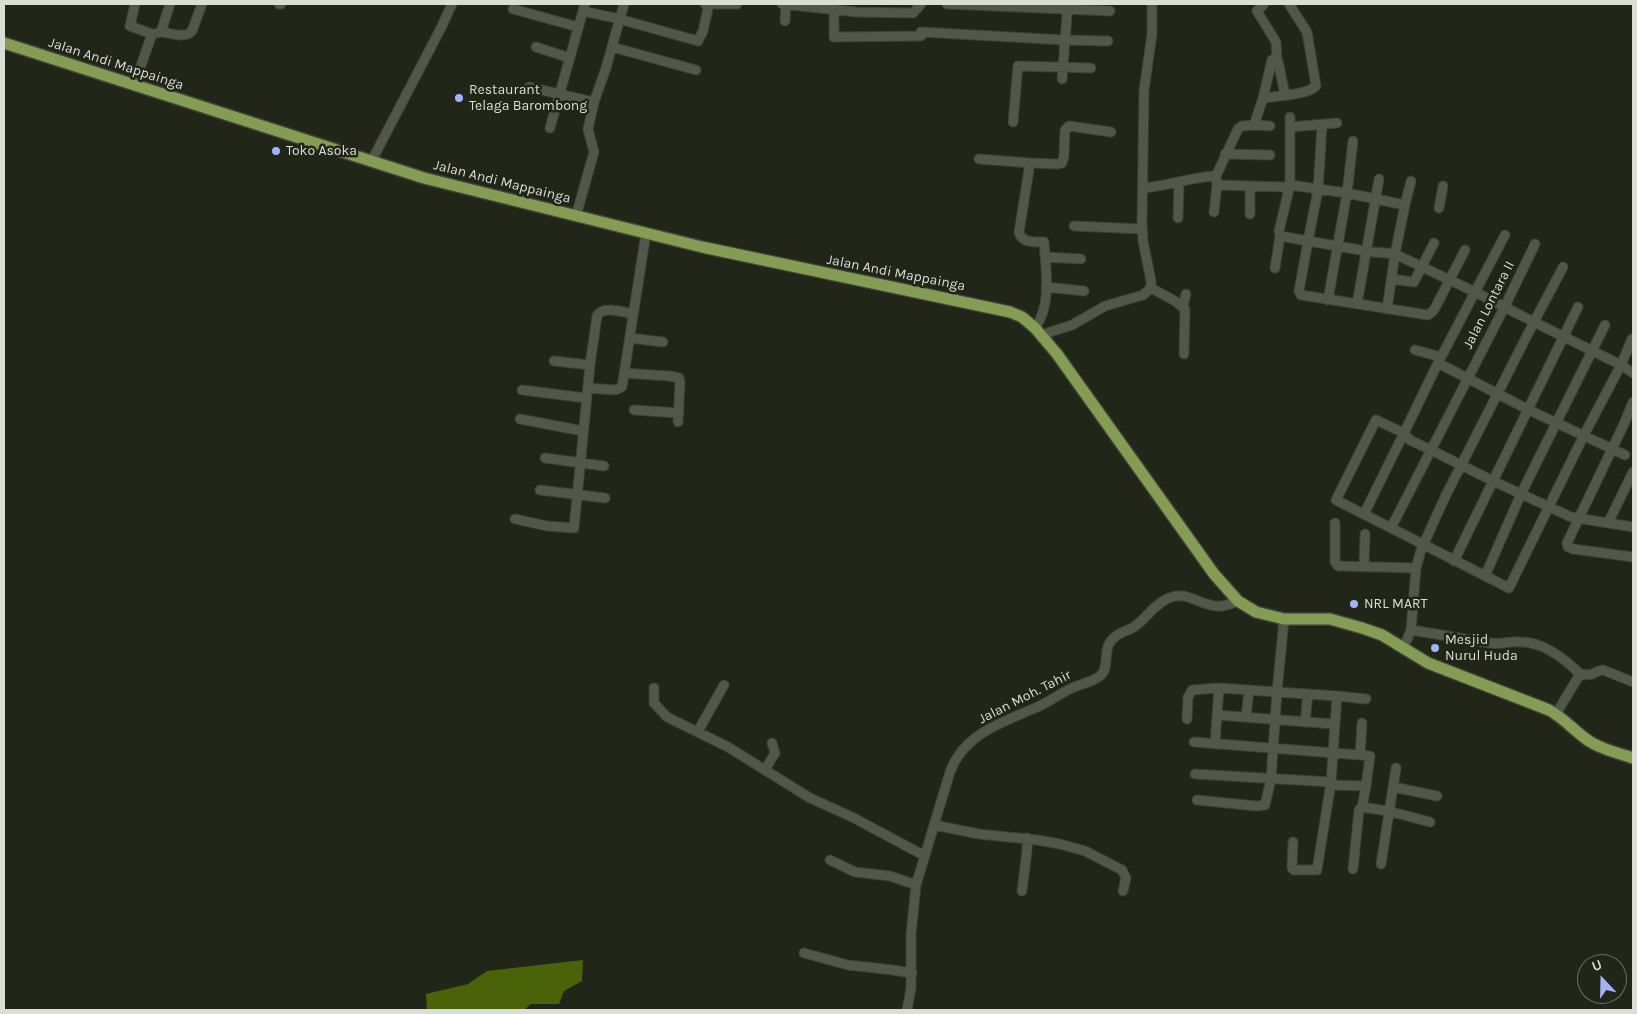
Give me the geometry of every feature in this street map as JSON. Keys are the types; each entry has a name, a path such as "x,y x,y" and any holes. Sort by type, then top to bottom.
{"main road":[{"name":"Jalan Andi Mappainga","path":"4,43 424,178 646,234 790,267 1016,314 1038,332 1057,354 1218,579 1238,601 1256,612 1284,619 1323,619 1340,622 1382,635 1428,663 1556,714 1589,741 1608,750 1633,758"}],"street":[{"path":"135,4 130,26 157,33 185,35 192,31 202,4"},
{"path":"134,86 170,4"},
{"path":"371,162 452,4"},
{"path":"576,216 594,152 588,129 594,102 624,4"},
{"path":"550,128 584,7 696,41 700,40 708,4 737,4"},
{"path":"782,4 834,6 856,12 910,14 921,4"},
{"path":"785,21 786,4"},
{"path":"948,4 1068,6 1110,11"},
{"path":"1030,163 1019,235 1023,240 1044,242 1046,287 1038,332 1050,332 1072,325 1105,306 1143,295 1151,288 1142,229 1144,90 1152,34 1152,4"},
{"path":"1264,4 1257,11 1276,42 1277,59 1285,95"},
{"path":"1263,98 1315,88 1316,83 1307,32 1289,4"},
{"path":"834,6 834,37 921,36 921,32 1108,41"},
{"path":"1062,79 1068,6"},
{"path":"512,9 578,27"},
{"path":"536,47 570,58"},
{"path":"612,48 696,70"},
{"path":"1254,125 1272,60 1277,59"},
{"path":"1013,122 1018,66 1091,68"},
{"path":"529,87 594,102"},
{"path":"1275,268 1280,228 1285,212 1290,117"},
{"path":"1290,127 1322,126 1337,123"},
{"path":"979,159 1030,163 1062,163 1065,130 1069,126 1111,132"},
{"path":"1214,212 1216,180 1225,154 1238,129 1242,126 1270,126"},
{"path":"1322,126 1318,190 1299,293 1328,300 1428,315 1434,310 1465,250"},
{"path":"1328,300 1347,193 1353,141"},
{"path":"1225,154 1270,155"},
{"path":"1143,188 1192,178 1216,180 1250,187 1287,186 1347,193 1405,204"},
{"path":"1357,304 1380,180"},
{"path":"1387,309 1395,254 1411,181"},
{"path":"1178,218 1179,182"},
{"path":"1439,208 1443,186"},
{"path":"1250,187 1250,214"},
{"path":"1074,226 1142,229"},
{"path":"588,388 610,390 622,387 646,234"},
{"path":"1364,514 1440,360 1505,235"},
{"path":"1280,236 1366,251 1395,254 1564,336 1633,373"},
{"path":"1392,279 1414,282 1434,243"},
{"name":"Jalan Lontara II","path":"1391,528 1535,244"},
{"path":"1045,258 1080,259"},
{"path":"1404,649 1410,630 1416,568 1423,544 1563,267"},
{"path":"1046,287 1084,291"},
{"path":"1151,288 1183,306 1186,311 1184,354"},
{"path":"1183,306 1186,294"},
{"path":"1454,561 1578,307"},
{"path":"515,519 547,526 574,528 586,398 599,313 604,310 633,314"},
{"path":"1485,576 1521,494 1605,325"},
{"path":"630,338 663,342"},
{"path":"1632,340 1621,365 1584,435 1548,508 1509,588 1336,500 1376,420 1404,433 1410,440 1548,508 1578,518 1633,527"},
{"path":"1415,350 1440,360 1467,378 1528,410 1625,455"},
{"path":"554,361 590,365"},
{"path":"624,373 679,378 678,418 634,410"},
{"path":"522,390 586,398"},
{"path":"1633,402 1613,449 1568,539 1568,547 1633,557"},
{"path":"520,419 583,431"},
{"path":"545,458 604,466"},
{"path":"1608,523 1633,472"},
{"path":"540,490 605,498"},
{"path":"1335,523 1336,564 1338,566 1416,568"},
{"path":"1364,566 1365,534"},
{"name":"Jalan Moh. Tahir","path":"907,1010 912,973 911,934 916,885 954,759 960,751 971,741 1002,722 1036,708 1072,688 1101,675 1105,668 1108,645 1113,638 1139,623 1162,601 1179,595 1216,606 1238,601"},
{"path":"1196,800 1261,806 1265,805 1267,801 1274,749 1284,619"},
{"path":"1410,630 1443,634 1492,644 1530,643 1558,656 1580,674 1589,676 1603,670 1633,682"},
{"path":"1556,714 1580,674"},
{"path":"698,731 724,685"},
{"path":"654,688 654,703 668,716 698,731 810,798 852,817 925,856"},
{"path":"1215,744 1219,688"},
{"path":"1187,719 1188,697 1192,690 1219,688 1366,699"},
{"path":"1246,717 1249,690"},
{"path":"1305,722 1308,694"},
{"path":"1293,842 1292,868 1308,871 1317,870 1330,783 1337,696"},
{"path":"1217,715 1334,724"},
{"path":"1360,755 1362,723"},
{"path":"1194,742 1370,756 1362,807 1359,810 1354,869"},
{"path":"765,770 774,753 772,743"},
{"path":"1381,864 1396,768"},
{"path":"1195,774 1219,774 1366,786"},
{"path":"1393,787 1436,796"},
{"path":"1362,807 1388,811 1430,822"},
{"path":"934,825 979,834 1027,838 1074,848 1116,866 1126,875 1123,891"},
{"path":"1022,891 1027,838"},
{"path":"830,860 855,872 890,876 916,885"},
{"path":"804,953 848,965 912,973"}],"shaded area":[{"path":"583,960 582,981 564,991 559,1004 531,1004 524,1010 427,1010 426,994 468,984 487,971"}],"place":[{"name":"Restaurant Telaga Barombong","path":"459,98"},
{"name":"Toko Asoka","path":"276,151"},
{"name":"NRL MART","path":"1354,604"},
{"name":"Mesjid Nurul Huda","path":"1435,648"}]}
